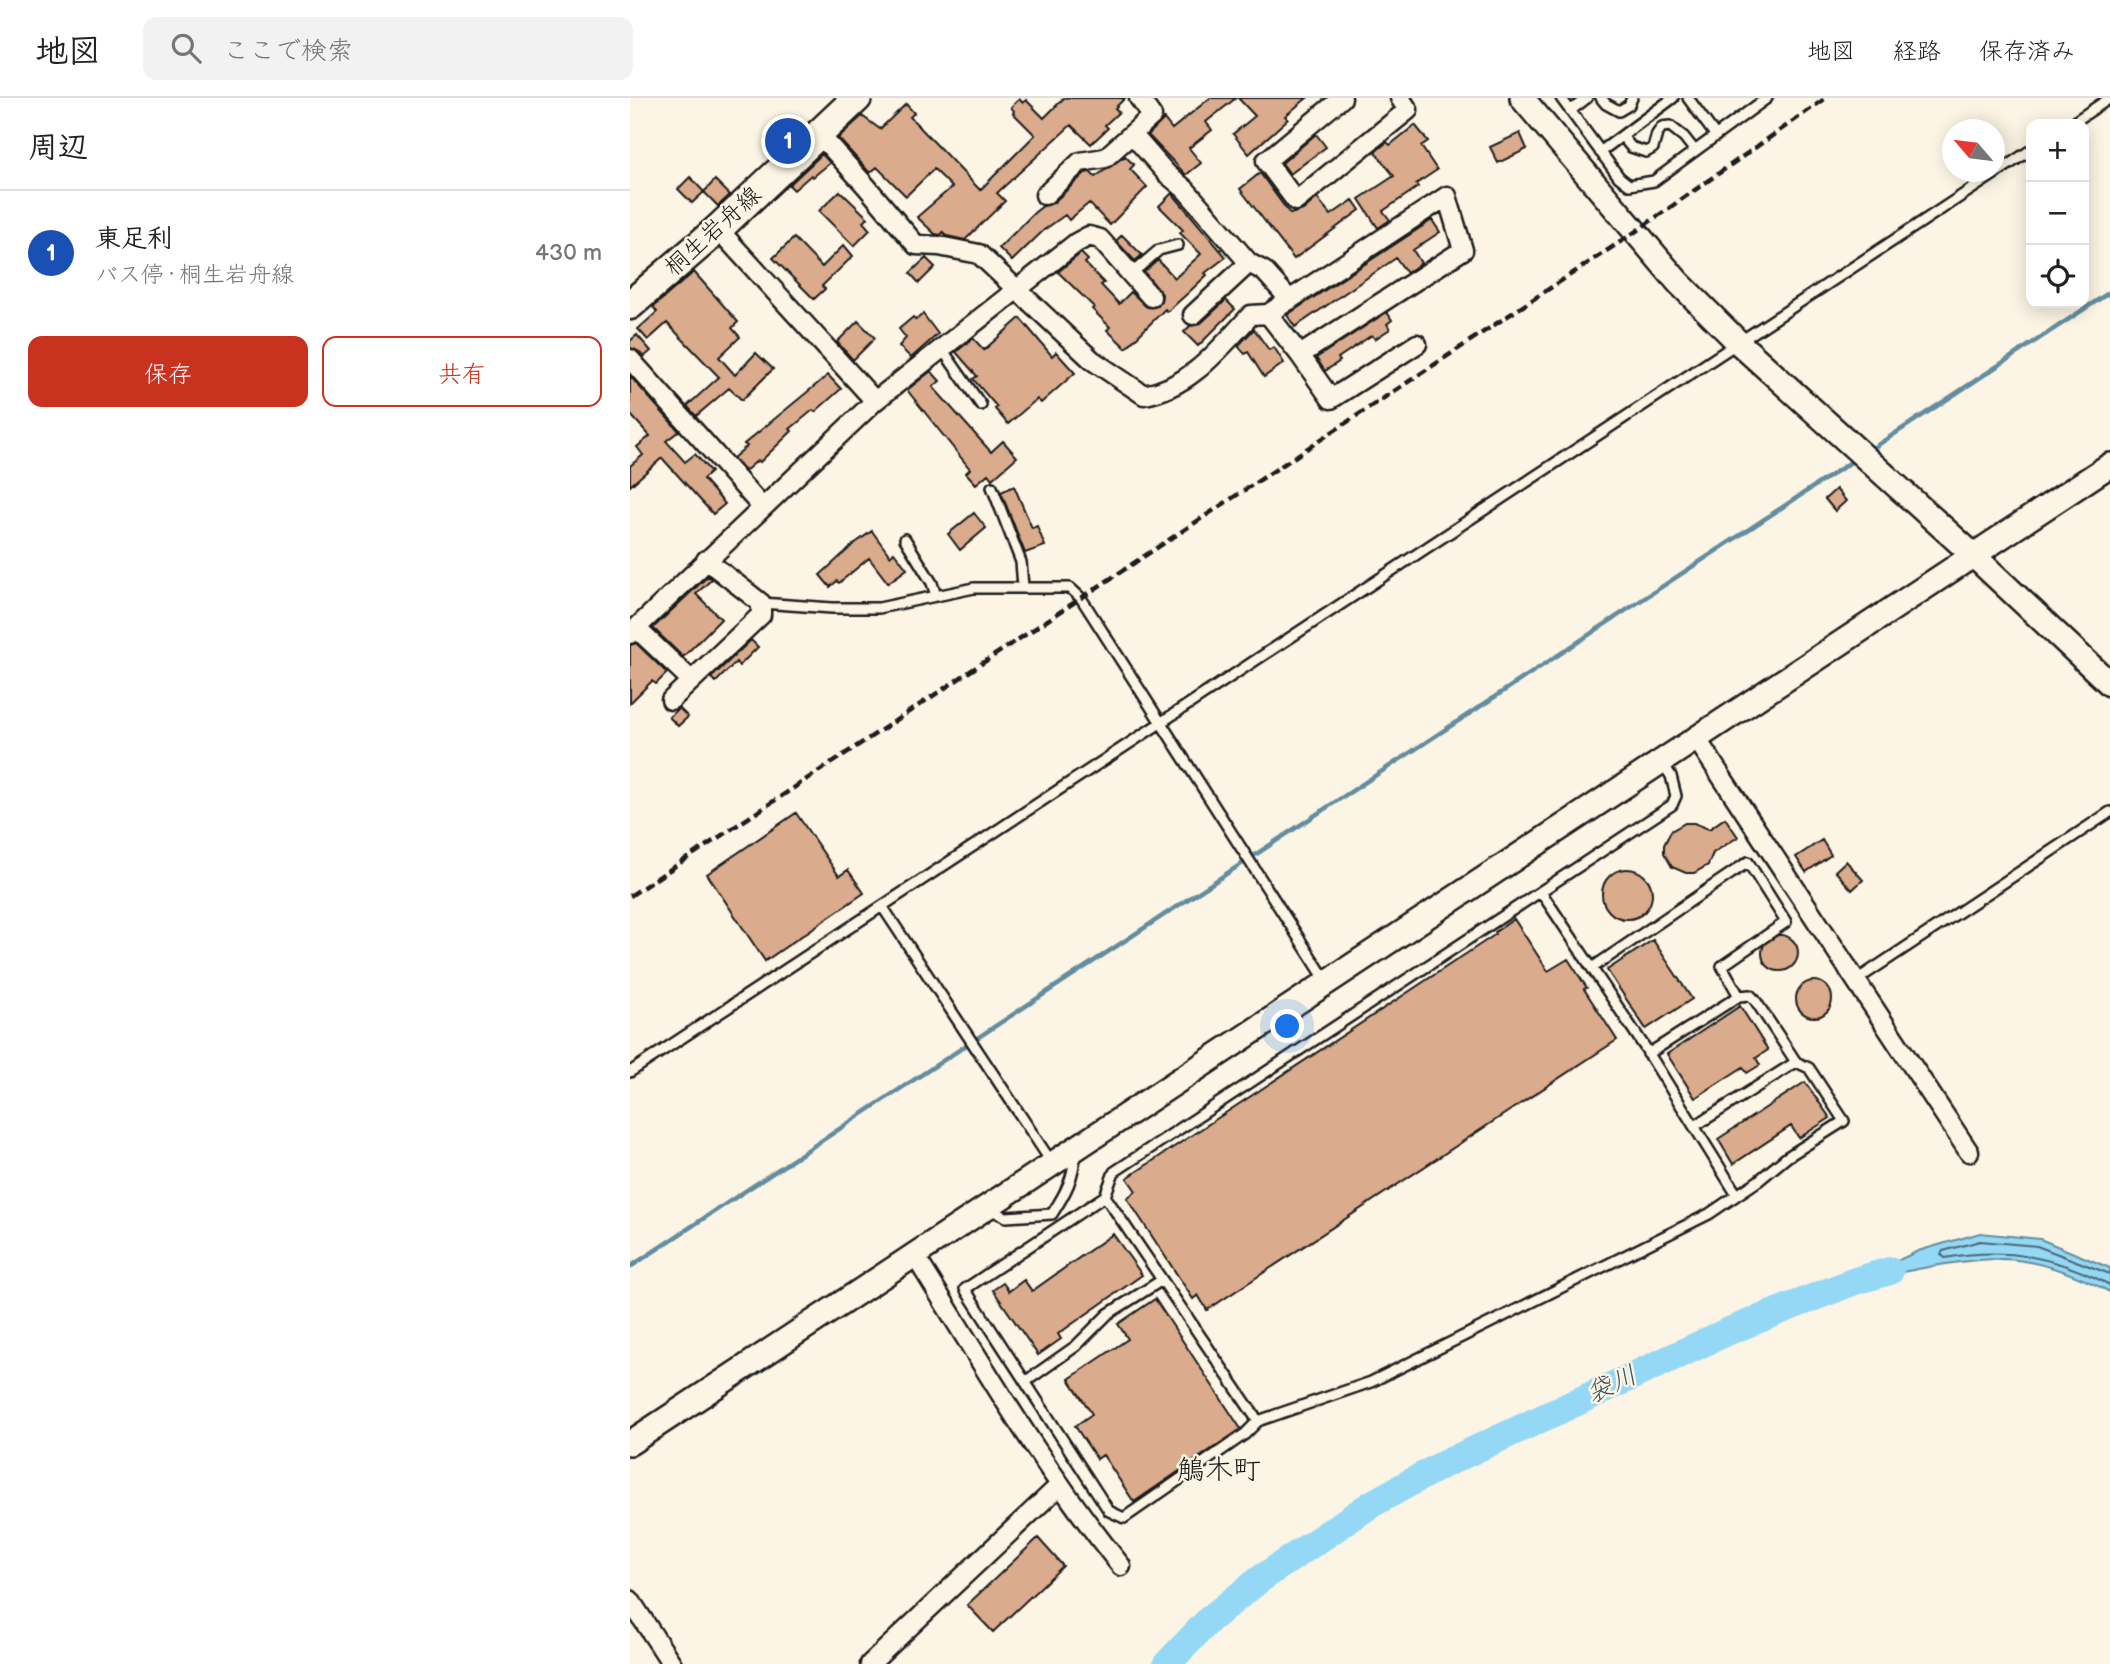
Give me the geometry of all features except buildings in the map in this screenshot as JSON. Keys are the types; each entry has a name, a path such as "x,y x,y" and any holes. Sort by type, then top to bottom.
{"main road":[{"name":"桐生岩舟線","path":"630,305 718,229 857,98"}],"street":[{"path":"1045,195 1080,162 1105,158 1152,116 1139,98"},
{"path":"1342,98 1266,161 1296,201 1408,110 1400,98"},
{"path":"1522,98 1678,282 1740,344 1973,555 2110,684"},
{"path":"818,133 915,245 939,246 979,254 1091,360 1144,395 1192,375 1251,315 1268,314 1447,197 1463,250 1300,355"},
{"path":"1132,134 1167,174 1185,189 1248,262 1264,271 1290,300"},
{"path":"718,229 875,401"},
{"path":"691,680 633,631 875,401 1076,243 1089,236 1100,239 1151,297"},
{"path":"1193,315 1248,262"},
{"path":"1268,314 1331,399 1417,344"},
{"path":"630,359 762,507"},
{"path":"630,1443 2110,465"},
{"path":"671,700 761,615 761,603 706,560"},
{"path":"1696,738 1969,1152"},
{"path":"915,1256 1060,1485 1121,1566"},
{"path":"870,1664 1060,1485"},
{"path":"630,1600 672,1664"}],"lane":[{"path":"1561,98 1619,177 1629,185 1654,181 1767,98"},
{"path":"1570,110 1587,98"},
{"path":"1601,98 1619,111 1629,105 1632,98"},
{"path":"1688,98 1716,136"},
{"path":"2078,119 2110,98"},
{"path":"1600,152 1667,100"},
{"path":"1622,136 1631,147 1646,152 1653,148 1662,127 1670,126 1684,137 1695,151"},
{"path":"630,1072 2026,153"},
{"path":"1131,274 1159,250 1178,245"},
{"path":"942,349 981,405"},
{"path":"992,487 1021,562 1023,587"},
{"path":"905,538 932,583 936,596"},
{"path":"761,603 879,608 974,588 1070,588 1326,982"},
{"path":"1648,1054 1739,996 1750,995 1796,1062 1809,1068 1844,1121 1787,1157 1709,1214 1371,1382 1258,1421 1245,1434 1124,1518 1109,1511 965,1289 1105,1196 1114,1172 1672,805 1676,796 1671,776 1661,761"},
{"path":"1856,981 2110,813"},
{"path":"1592,968 1748,862 1786,922 1722,965 1739,996"},
{"path":"1541,892 1695,1126 1737,1195"},
{"path":"882,906 1053,1164"},
{"path":"1695,1126 1796,1062"},
{"path":"1052,1214 1069,1188 1076,1149"},
{"path":"1105,1196 1258,1421"},
{"path":"988,1208 1006,1217 1052,1214"},
{"path":"1052,1214 1061,1227"},
{"path":"1025,1382 1076,1346 1108,1314 1162,1280"}],"water":[{"path":"1980,1233 2040,1239 2110,1268 2110,1292 2058,1270 2031,1262 2003,1259 1947,1264 1855,1281 1918,1251"}],"waterway":[{"path":"1867,452 2110,292"},
{"path":"630,1267 1857,458"},
{"name":"袋川","path":"1167,1664 1210,1619 1259,1580 1370,1505 1440,1466 1729,1331 1855,1281 1890,1271"}],"railway":[{"path":"630,896 1635,232 1826,98"}],"place":[{"name":"東足利","path":"788,141"}],"district":[{"name":"鵤木町","path":"1219,1470"}]}
